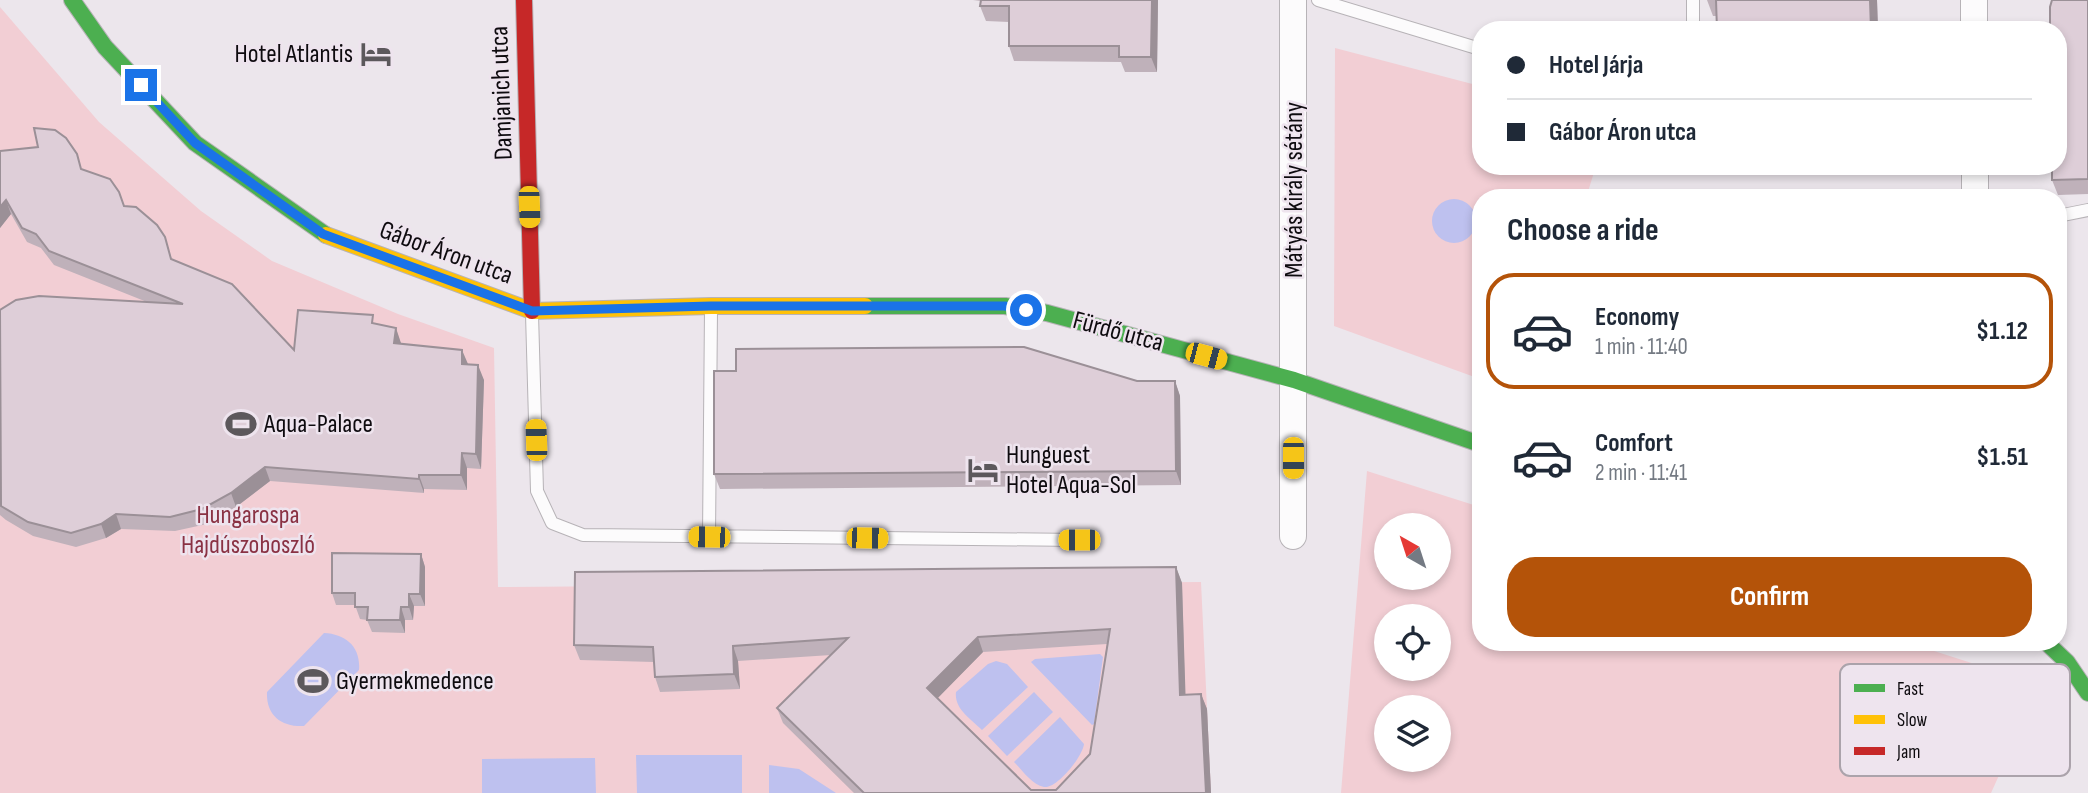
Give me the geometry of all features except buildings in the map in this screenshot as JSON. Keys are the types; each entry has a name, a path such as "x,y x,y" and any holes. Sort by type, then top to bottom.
{"street":[{"name":"Gábor Áron utca","path":"72,0 105,47 195,143 323,234 532,311"},
{"name":"Damjanich utca","path":"524,0 532,311"},
{"name":"Mátyás király sétány","path":"1293,0 1293,536"},
{"path":"1974,0 1974,21"},
{"name":"Fürdő utca","path":"532,311 711,306 1005,306 1046,313 1294,380 1472,441"},
{"path":"2067,648 2088,652"},
{"path":"2055,651 2068,664"},
{"path":"2070,666 2088,693"}],"lane":[{"path":"1318,0 1472,47"},
{"path":"1693,0 1693,21"},
{"path":"2067,214 2088,211"},
{"path":"709,537 711,306"},
{"name":"Gábor Áron utca","path":"532,311 537,491 552,523 583,535 1079,540"}],"green space":[{"name":"Hungarospa Hajdúszoboszló","path":"0,7 99,122 201,211 272,261 398,314 494,348 498,587 1201,582 1211,793 0,793"},
{"path":"1335,48 1472,84 1472,175 1593,175 1589,189 1472,189 1472,376 1334,326"},
{"path":"1367,471 1472,504 1472,651 1934,651 1975,664 1840,664 1840,776 1999,776 1991,793 1341,793"}],"water":[{"path":"1454,199 1472,210 1472,232 1469,236 1454,243 1439,236 1432,221 1439,206"},
{"name":"Gyermekmedence","path":"324,633 339,636 355,648 359,670 304,726 282,722 269,707 267,692"},
{"path":"1100,654 1103,657 1092,725 1031,662 1035,659"},
{"path":"996,661 1007,664 1028,687 982,730 960,709 956,692 988,664"},
{"path":"1034,692 1053,712 1007,756 988,736"},
{"path":"1060,717 1084,744 1083,749 1056,783 1040,786 1014,762"},
{"path":"636,755 742,755 742,793 637,793"},
{"path":"595,758 596,793 482,793 482,759"},
{"path":"769,765 799,769 836,793 769,793"}],"traffic: fast":[{"path":"72,0 105,47 195,143 326,235"},
{"path":"865,306 1005,306 1047,313 1294,380 1472,441"},
{"path":"2055,651 2068,664"},
{"path":"2070,666 2088,693"}],"traffic: slow":[{"path":"326,235 532,311 711,306 865,306"}],"traffic: jam":[{"path":"524,0 532,311"}],"place":[{"name":"Hotel Atlantis","path":"376,54"},
{"name":"Aqua-Palace","path":"241,424"},
{"name":"Hunguest Hotel Aqua-Sol","path":"983,470"},
{"name":"Gyermekmedence","path":"313,681"}],"route":[{"path":"141,85 195,143 323,234 532,311 792,305 1005,306 1026,310"}]}
